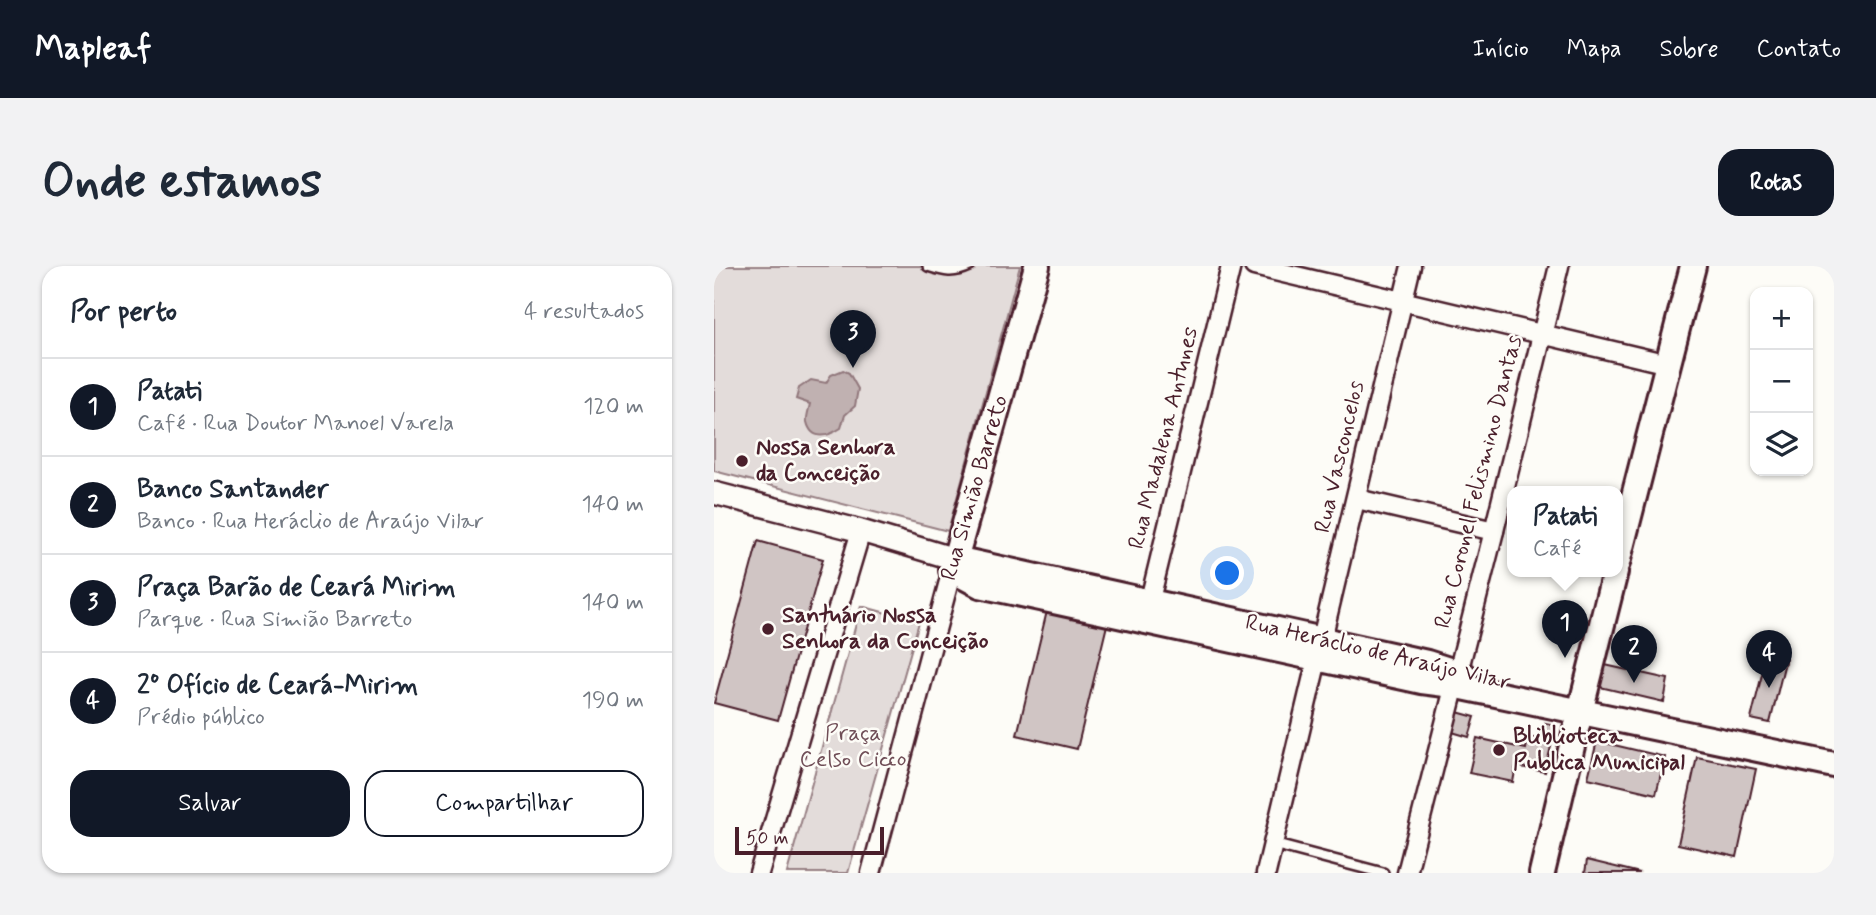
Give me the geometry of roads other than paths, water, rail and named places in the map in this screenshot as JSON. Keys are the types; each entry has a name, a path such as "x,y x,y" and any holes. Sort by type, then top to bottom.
{"main road":[{"name":"Rua Simião Barreto","path":"953,565 1037,266"},
{"path":"1623,543 1693,266"},
{"path":"953,565 1147,612"},
{"path":"1542,873 1614,577"},
{"name":"Rua Heráclio de Araújo Vilar","path":"1147,612 1319,650 1422,681 1455,679 1834,754"},
{"path":"1581,705 1834,765"}],"street":[{"name":"Rua Madalena Antunes","path":"1147,612 1231,266"},
{"path":"1254,266 1668,364"},
{"name":"Rua Vasconcelos","path":"1266,873 1411,266"},
{"name":"Rua Coronel Felismino Dantas","path":"1407,873 1559,266"},
{"path":"714,493 861,531 923,550 953,565"},
{"path":"1357,499 1494,531"},
{"path":"759,873 861,531"},
{"name":"Rua Simião Barreto","path":"871,873 953,565"}],"lane":[{"path":"928,266 957,272 970,266"},
{"path":"1273,844 1383,873"}],"place":[{"name":"Praça Barão de Ceará Mirim","path":"853,368"},
{"name":"Nossa Senhora da Conceição","path":"742,461"},
{"name":"Santuário Nossa Senhora da Conceição","path":"768,629"},
{"name":"Patati","path":"1565,658"},
{"name":"Banco Santander","path":"1634,683"},
{"name":"2º Ofício de Ceará-Mirim","path":"1769,688"},
{"name":"Bliblioteca Publica Municipal","path":"1499,750"}],"park label":[{"name":"Praça Celso Cicco","path":"853,747"}]}
